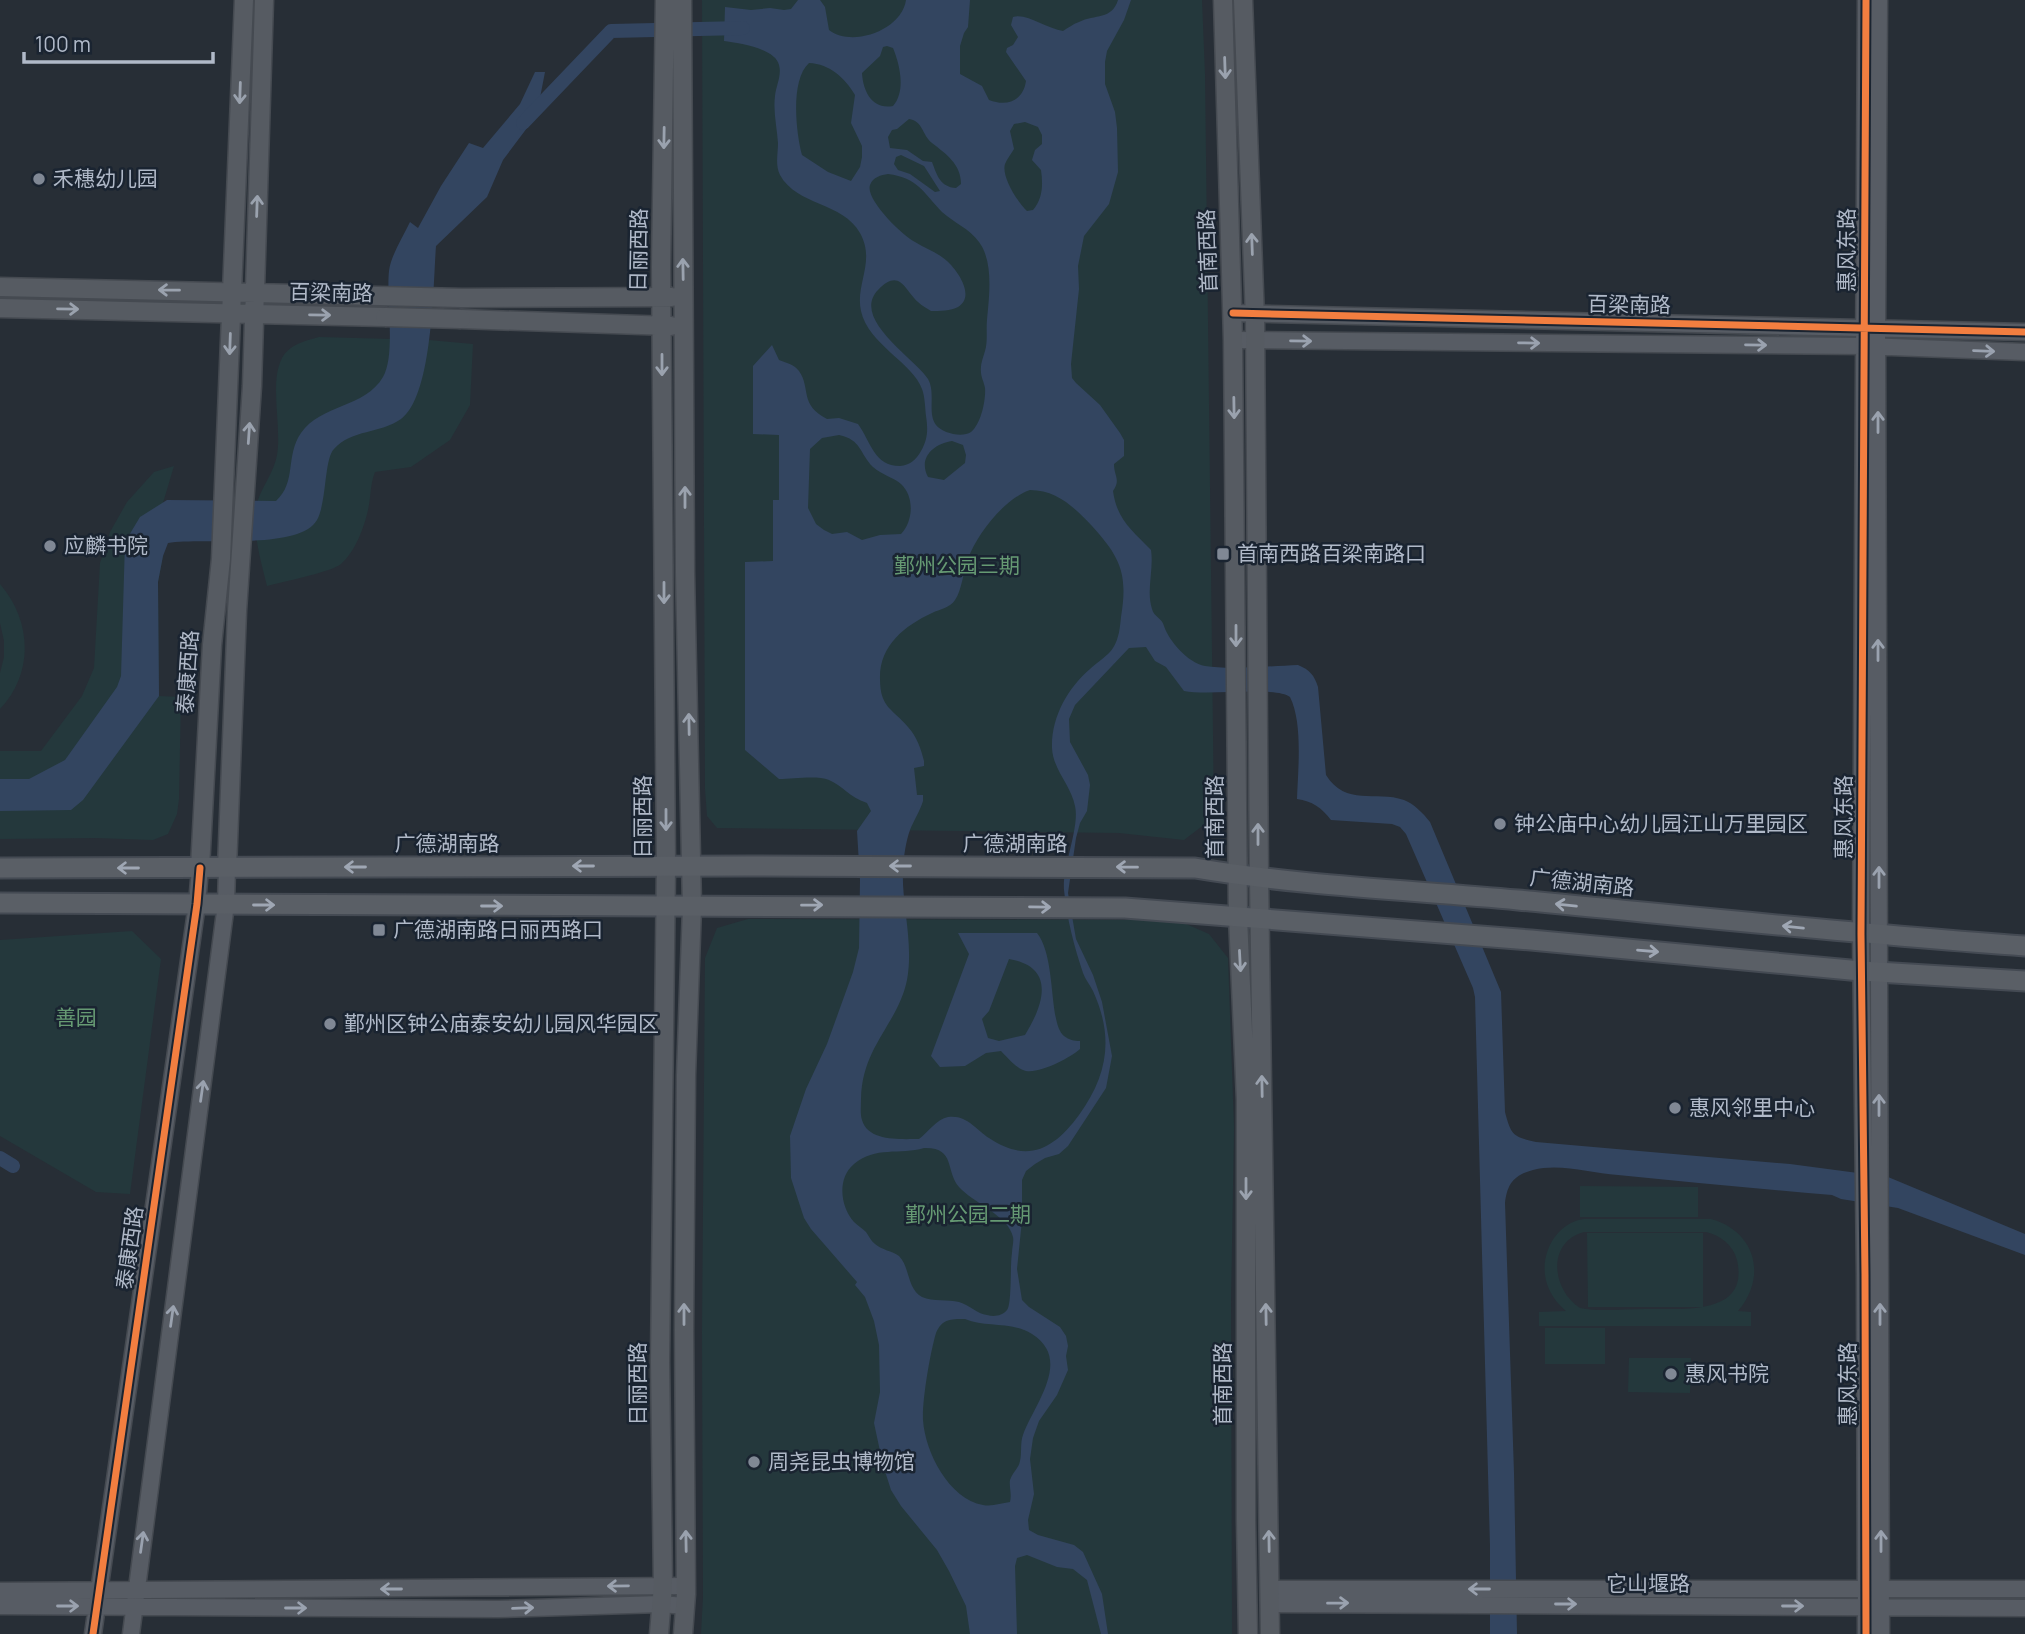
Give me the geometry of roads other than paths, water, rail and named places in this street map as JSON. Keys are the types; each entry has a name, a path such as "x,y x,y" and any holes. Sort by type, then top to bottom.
{"main road":[{"name":"泰康西路","path":"200,868 212,645 221,559 244,0"},
{"path":"227,868 237,611 254,314 264,0"},
{"name":"首南西路","path":"1223,0 1233,313 1238,917 1246,1100 1248,1634"},
{"name":"首南西路","path":"1243,0 1255,340 1259,919 1270,1634"},
{"name":"日丽西路","path":"676,1 682,57 685,573 692,866 686,1075 684,1331 687,1586"},
{"name":"日丽西路","path":"659,1634 663,1585 660,1361 666,866 662,297 665,70 676,1"},
{"name":"百梁南路","path":"0,287 462,298 683,297"},
{"name":"百梁南路","path":"0,308 461,318 684,326"},
{"name":"广德湖南路","path":"0,868 1195,868 1259,879 1514,900 1870,935 2025,946"},
{"path":"0,903 1125,908 1531,940 1870,971 2025,981"},
{"path":"683,1634 687,1586"}],"street":[{"name":"惠风东路","path":"1866,0 1872,347 1870,971 1862,1171 1870,1209 1873,1589 1873,1607 1866,1634"},
{"path":"1871,328 1879,0"},
{"name":"百梁南路","path":"1233,313 2025,332"},
{"name":"百梁南路","path":"1233,340 1872,347 2025,352"},
{"name":"泰康西路","path":"93,1634 200,868"},
{"path":"131,1634 226,904 227,868"},
{"path":"1870,971 1879,1173 1870,1209"},
{"path":"0,1591 687,1586"},
{"name":"它山堰路","path":"1270,1596 2025,1589"},
{"name":"它山堰路","path":"1270,1596 2025,1608"},
{"path":"0,1606 498,1609 661,1604 685,1606"},
{"path":"1873,1607 1881,1634"}],"water":[{"path":"798,0 820,0 825,7 829,30 850,37 875,33 886,27 896,20 906,0 970,0 968,27 960,46 960,74 982,86 989,100 1002,103 1018,98 1026,81 1006,52 1018,37 1011,25 1013,17 1024,17 1063,31 1085,20 1107,14 1118,0 1131,0 1124,20 1107,51 1105,62 1105,84 1115,112 1117,128 1118,172 1109,204 1084,236 1078,266 1079,289 1072,378 1100,405 1124,440 1124,456 1114,464 1117,481 1113,491 1115,501 1126,524 1151,550 1152,609 1175,644 1192,661 1205,666 1238,668 1298,665 1306,669 1318,687 1326,775 1334,785 1352,794 1404,800 1418,809 1430,822 1501,992 1505,1112 1514,1134 1536,1142 1790,1164 1888,1177 2025,1234 2025,1255 1898,1208 1841,1199 1832,1195 1564,1168 1533,1170 1516,1178 1509,1186 1505,1203 1517,1634 1490,1634 1490,1546 1473,988 1406,834 1400,827 1392,824 1331,820 1316,806 1297,799 1298,733 1290,697 1271,692 1184,691 1166,667 1155,661 1146,647 1129,648 1075,705 1069,719 1070,742 1088,775 1090,785 1087,811 1076,838 1068,893 1076,939 1102,1002 1112,1056 1106,1088 1068,1146 1059,1154 1045,1158 1026,1171 1022,1180 1022,1220 1017,1269 1022,1300 1060,1327 1068,1346 1068,1370 1057,1395 1039,1421 1033,1438 1030,1459 1034,1494 1028,1520 1029,1530 1074,1545 1083,1552 1102,1594 1108,1634 1101,1634 1087,1580 1073,1569 1057,1567 1027,1555 1017,1558 1015,1566 1017,1634 970,1634 966,1606 949,1571 937,1550 891,1490 874,1423 880,1392 879,1345 874,1321 865,1297 855,1285 857,1282 804,1218 791,1178 790,1136 806,1089 827,1044 859,948 860,880 857,831 871,811 867,803 829,780 812,777 779,779 745,750 745,562 773,561 773,500 779,500 779,435 753,434 753,366 772,345 779,360 799,371 812,408 827,419 839,418 858,424 874,452 891,465 907,464 917,457 925,442 927,425 924,395 917,380 865,323 860,301 866,254 860,233 843,215 797,193 778,171 774,108 780,69 776,59 764,50 724,41 725,7 751,10 791,9","holes":["887,46 893,48 898,62 901,86 893,106 874,102 864,86 862,73 880,56 883,47","809,63 817,64 836,73 855,95 851,123 862,146 862,157 860,167 851,181 828,172 802,155 796,107 799,81","909,119 917,122 929,140 956,165 961,184 956,188 946,185 940,180 932,162 923,161 907,150 890,148 888,137 892,130","1025,122 1038,127 1042,144 1035,150 1032,160 1041,170 1042,186 1039,201 1033,210 1027,211 1023,207 1005,175 1005,164 1014,149 1010,131 1014,124","901,155 924,166 940,191 935,192 910,174 898,170 894,164 896,157","880,176 898,176 919,187 942,212 975,237 984,250 989,269 987,339 981,369 985,399 978,423 967,434 952,434 936,425 932,415 928,379 888,338 872,313 872,301 878,290 892,281 901,283 918,302 931,311 958,307 965,296 963,283 951,265 909,238 894,225 873,199 870,185","839,435 852,440 873,467 906,489 911,509 908,523 901,534 880,535 862,540 847,532 832,534 824,530 816,524 808,508 810,449 822,438","952,441 963,445 966,455 965,463 944,480 928,477 925,470 926,458 939,445","1030,490 1049,493 1065,501 1086,519 1110,548 1120,567 1124,589 1120,629 1115,644 1068,694 1058,714 1052,736 1053,756 1073,798 1076,815 1064,881 1067,911 1083,973 1100,1008 1104,1024 1105,1055 1102,1070 1089,1100 1070,1127 1050,1144 1028,1151 1003,1146 966,1120 954,1117 940,1120 919,1139 886,1138 865,1127 861,1113 867,1064 896,1010 907,980 909,952 903,867 909,834 923,801 923,795 917,795 914,768 924,766 922,752 911,731 888,707 882,696 881,667 895,638 912,624 953,603 972,549 1001,509","924,1148 941,1151 959,1187 998,1216 1010,1229 1013,1237 1010,1301 1003,1314 990,1316 959,1302 922,1297 914,1289 899,1256 875,1244 849,1215 842,1192 845,1177 854,1164 870,1155","965,1319 1016,1327 1032,1334 1044,1345 1049,1356 1047,1383 1023,1435 1021,1458 1010,1480 1010,1502 983,1505 960,1494 941,1472 928,1446 923,1412 929,1364 936,1333 944,1322"]},
{"path":"535,72 545,72 539,103 530,124 503,160 487,197 436,246 429,338 420,388 412,407 393,424 349,438 334,449 320,512 317,520 307,530 271,539 168,543 158,582 159,696 83,800 71,810 0,811 0,779 29,779 65,760 117,687 121,676 125,542 140,517 167,500 276,501 287,486 293,451 301,433 320,416 365,395 383,377 390,341 390,265 410,222 418,228 469,143 483,148 520,104"},
{"path":"958,933 1037,933 1047,958 1059,1029 1064,1036 1080,1041 1080,1049 1061,1061 1036,1071 1020,1069 1001,1051 986,1053 965,1066 940,1067 931,1056 969,954","holes":["1009,959 1024,963 1040,978 1042,988 1032,1023 1025,1035 999,1041 988,1038 982,1019 989,1011"]}],"waterway":[{"path":"523,123 611,31 743,28"},
{"path":"0,1158 13,1166"}],"place":[{"name":"禾穗幼儿园","path":"39,179"},
{"name":"应麟书院","path":"50,546"},
{"name":"首南西路百梁南路口","path":"1223,554"},
{"name":"钟公庙中心幼儿园江山万里园区","path":"1500,824"},
{"name":"广德湖南路日丽西路口","path":"379,930"},
{"name":"鄞州区钟公庙泰安幼儿园风华园区","path":"330,1024"},
{"name":"惠风邻里中心","path":"1675,1108"},
{"name":"惠风书院","path":"1671,1374"},
{"name":"周尧昆虫博物馆","path":"754,1462"}],"park label":[{"name":"鄞州公园三期","path":"957,566"},
{"name":"善园","path":"76,1018"},
{"name":"鄞州公园二期","path":"968,1215"}]}
